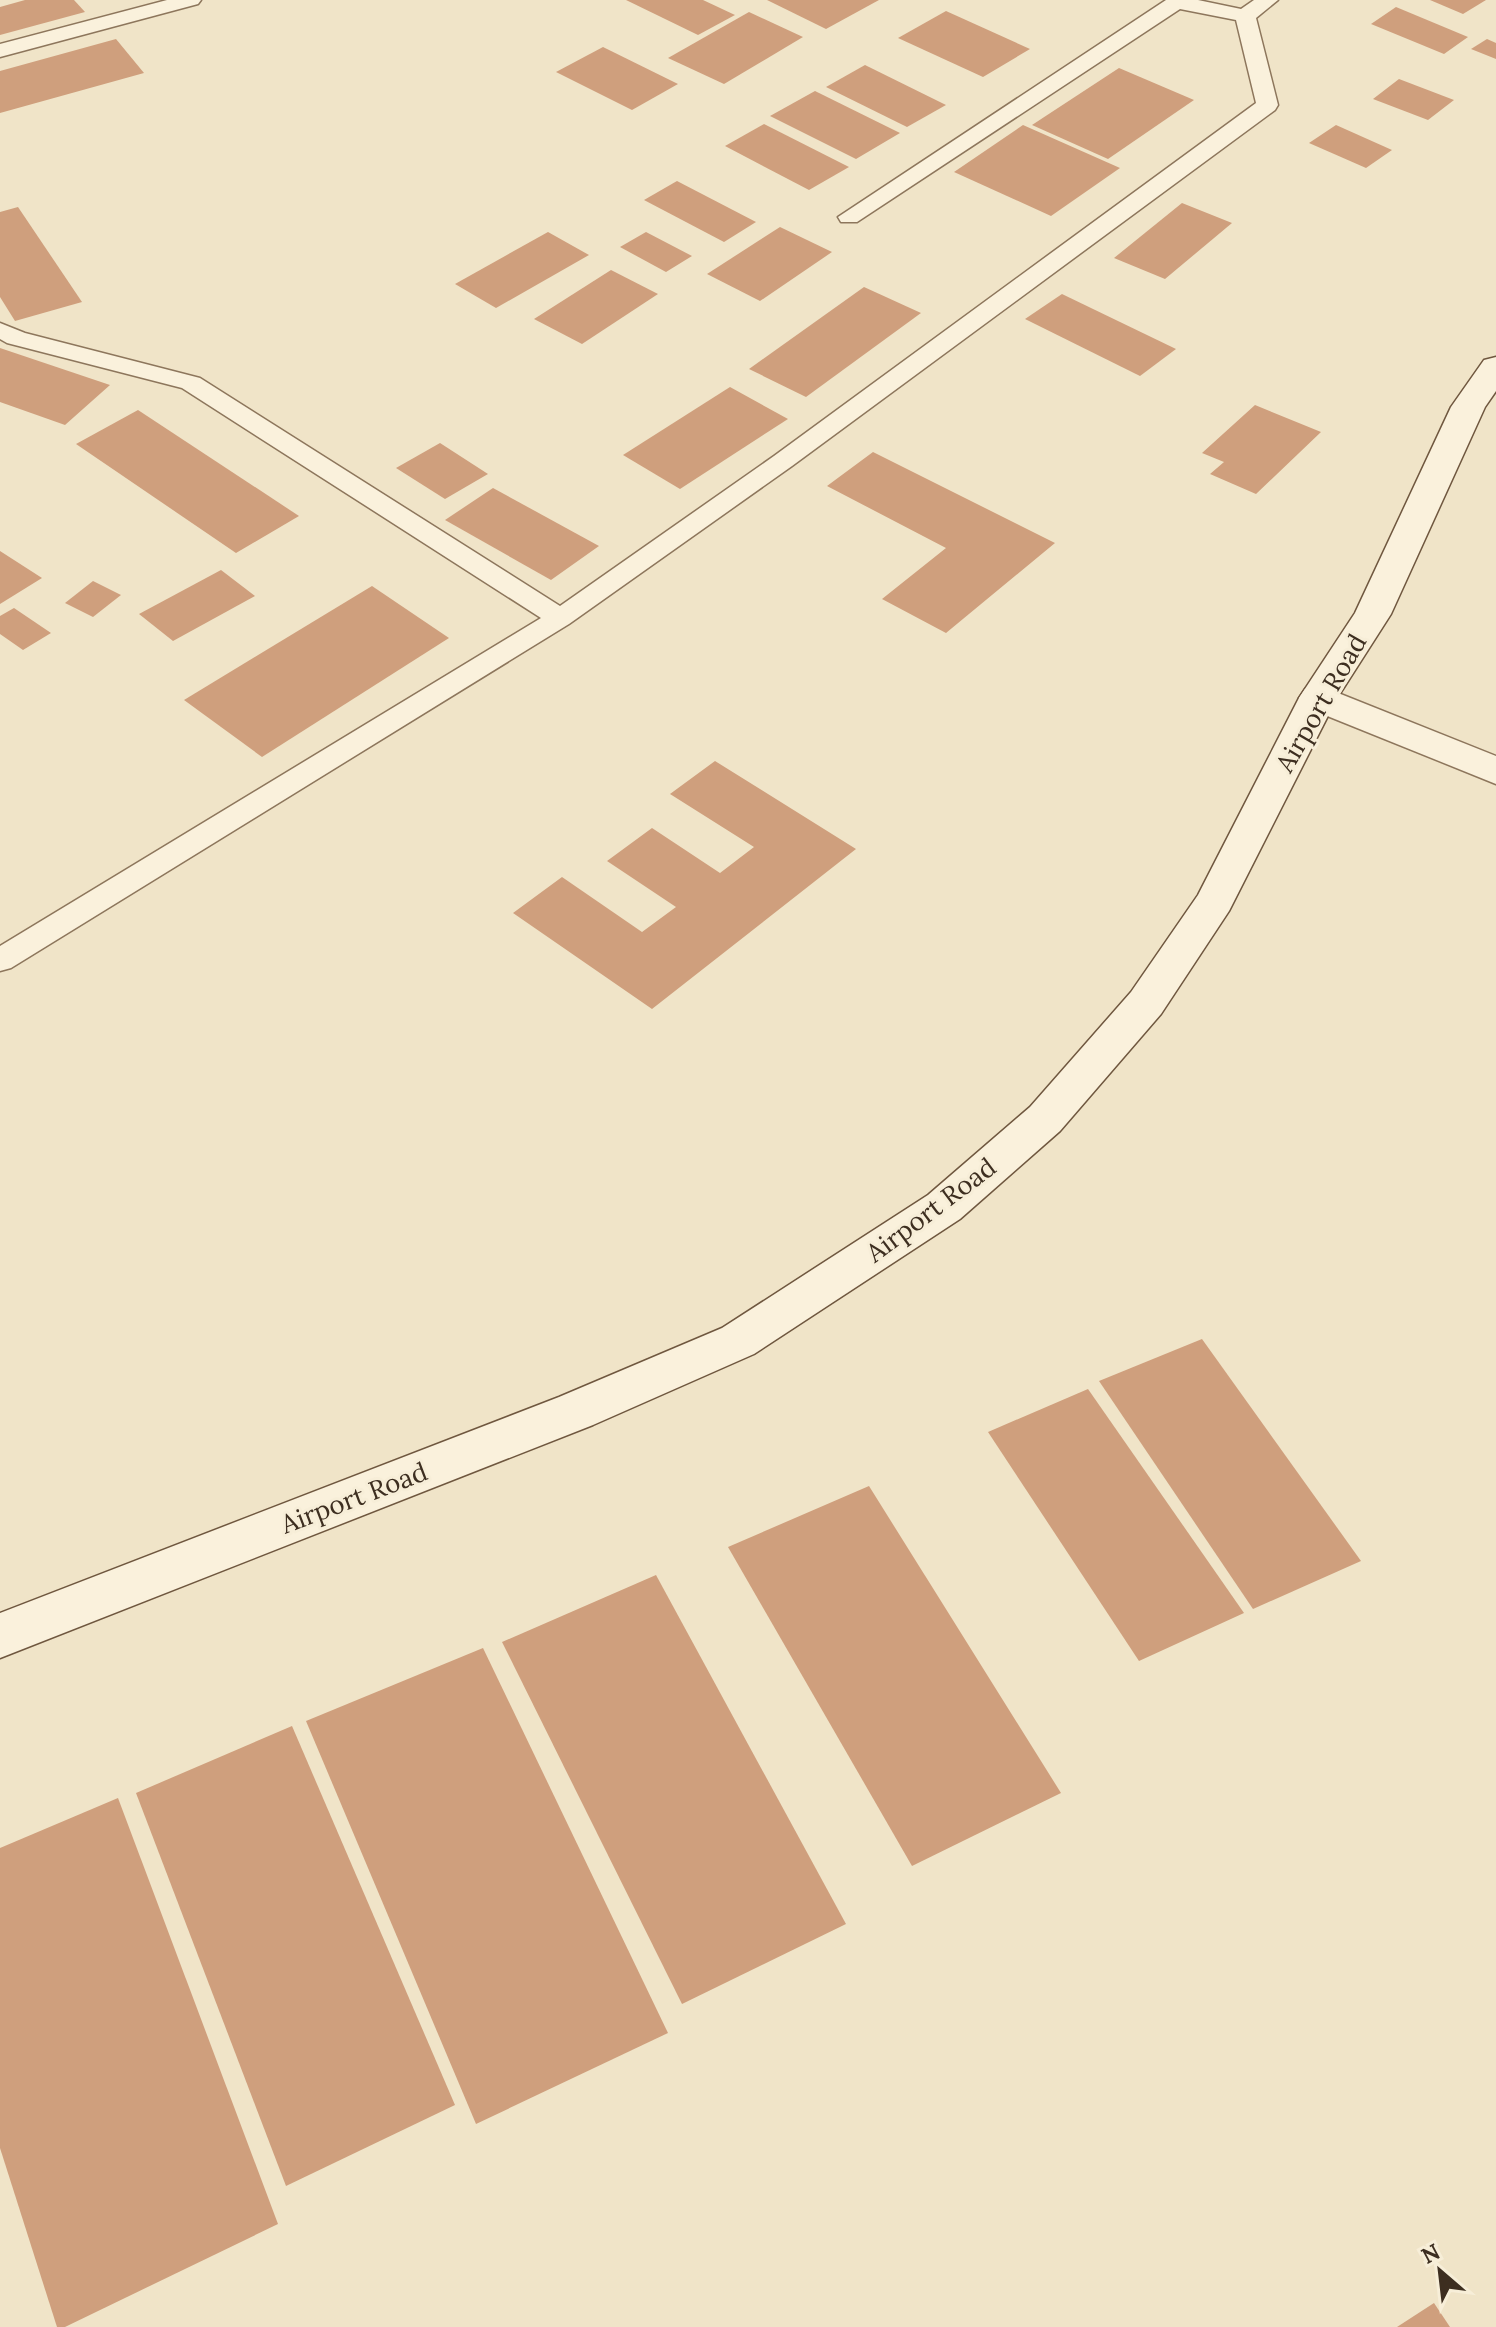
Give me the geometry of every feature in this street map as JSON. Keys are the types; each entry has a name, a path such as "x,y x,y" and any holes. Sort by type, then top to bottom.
{"main road":[{"name":"Airport Road","path":"0,1636 576,1411 738,1341 944,1207 1045,1119 1146,1003 1215,901 1318,698 1373,614 1468,407 1496,367"},
{"path":"1318,698 1496,771"}],"lane":[{"path":"0,51 191,0"},
{"path":"849,217 1174,1 1245,16 1268,0"},
{"path":"0,960 560,618 783,461 1267,105 1245,16"},
{"path":"0,330 16,338 191,383 560,618"}],"building":[{"path":"25,0 74,0 85,12 0,35 0,7"},
{"path":"626,0 703,0 735,15 698,35"},
{"path":"767,0 879,0 826,29"},
{"path":"1430,0 1486,0 1463,14"},
{"path":"1396,7 1468,37 1444,54 1371,24"},
{"path":"946,11 1030,49 983,77 898,38"},
{"path":"749,12 803,37 724,84 668,58"},
{"path":"116,39 144,73 0,113 0,71"},
{"path":"1487,39 1496,43 1496,59 1471,49"},
{"path":"603,47 678,84 632,110 556,72"},
{"path":"865,65 946,105 907,127 826,87"},
{"path":"1119,68 1194,100 1108,159 1032,125"},
{"path":"1399,79 1454,100 1428,120 1373,99"},
{"path":"815,91 900,133 856,159 770,116"},
{"path":"764,124 849,167 809,190 725,146"},
{"path":"1023,125 1120,168 1051,216 954,172"},
{"path":"1336,125 1392,150 1366,168 1309,143"},
{"path":"677,181 756,222 724,242 644,200"},
{"path":"1182,203 1232,223 1165,279 1114,258"},
{"path":"18,207 82,302 15,321 0,297 0,212"},
{"path":"780,227 832,252 760,301 707,274"},
{"path":"548,232 589,255 496,308 455,284"},
{"path":"646,232 692,256 666,272 620,247"},
{"path":"611,270 658,294 582,344 534,319"},
{"path":"864,287 921,313 806,397 749,369"},
{"path":"1062,294 1176,349 1140,376 1025,319"},
{"path":"0,348 110,385 65,425 0,402"},
{"path":"730,387 788,419 680,489 623,455"},
{"path":"1255,405 1321,432 1256,494 1210,474 1224,462 1202,453"},
{"path":"138,410 299,516 236,553 76,444"},
{"path":"440,443 488,474 445,499 396,468"},
{"path":"873,452 1055,543 946,633 882,599 946,548 827,486"},
{"path":"493,488 599,546 551,580 445,520"},
{"path":"0,551 42,578 0,604"},
{"path":"221,570 255,596 173,641 139,614"},
{"path":"93,581 121,595 93,617 65,603"},
{"path":"372,586 449,638 262,757 184,700"},
{"path":"14,608 51,633 23,650 0,634 0,616"},
{"path":"715,761 856,849 652,1009 513,913 562,877 642,932 676,907 607,861 652,828 720,873 754,847 670,794"},
{"path":"1202,1339 1361,1561 1253,1609 1099,1381"},
{"path":"1088,1389 1244,1613 1139,1661 988,1432"},
{"path":"869,1486 1061,1793 912,1866 728,1547"},
{"path":"656,1575 846,1924 682,2004 502,1642"},
{"path":"483,1648 668,2033 476,2124 306,1721"},
{"path":"292,1726 455,2105 286,2186 136,1793"},
{"path":"118,1798 278,2224 65,2327 57,2327 0,2148 0,1848"},
{"path":"1434,2303 1450,2327 1397,2327"}]}
